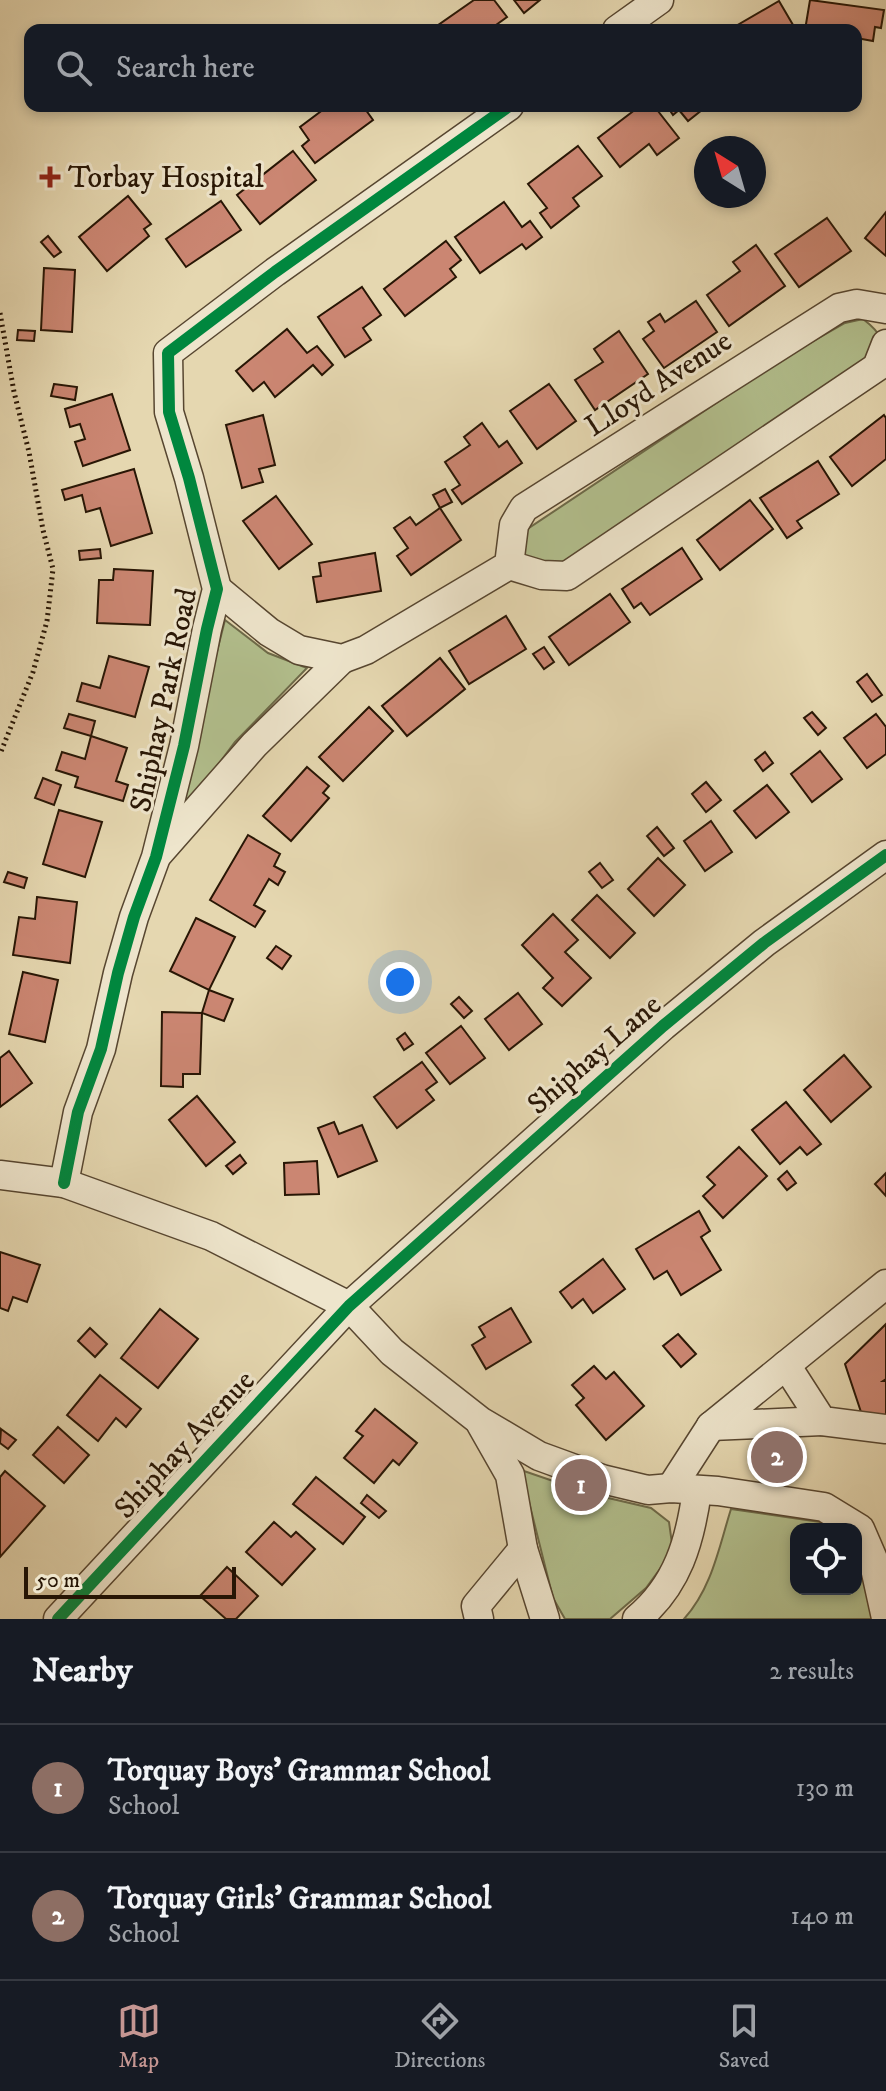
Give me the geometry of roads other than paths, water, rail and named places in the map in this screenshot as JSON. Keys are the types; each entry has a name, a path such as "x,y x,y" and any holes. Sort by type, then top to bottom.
{"street":[{"path":"625,24 659,0"},
{"name":"Shiphay Park Road","path":"64,1183 78,1112 101,1049 134,917 156,857 184,746 217,589 169,412 168,353 275,272 501,112"},
{"name":"Lloyd Avenue","path":"509,565 514,525 524,508 839,308 857,304 886,309"},
{"path":"156,857 254,745 342,659 366,650 509,565 542,575 567,576 877,367 886,344"},
{"path":"217,589 269,632 299,650 342,659"},
{"name":"Shiphay Lane","path":"349,1306 663,1026 764,943 886,855"},
{"path":"0,1175 64,1183 211,1236 349,1306 392,1352 480,1421 539,1456 602,1479 648,1490 718,1491 824,1507 860,1529 873,1559 886,1618"},
{"path":"637,1619 674,1577 688,1539 684,1490 711,1426 886,1284"},
{"name":"Shiphay Avenue","path":"58,1619 349,1306"},
{"path":"786,1365 822,1421"},
{"path":"480,1421 510,1475 523,1549 545,1619"},
{"path":"711,1426 822,1421 886,1429"},
{"path":"479,1619 476,1606 523,1549"}],"place":[{"name":"Torbay Hospital","path":"50,177"},
{"name":"Torquay Girls' Grammar School","path":"777,1457"},
{"name":"Torquay Boys' Grammar School","path":"581,1485"}]}
